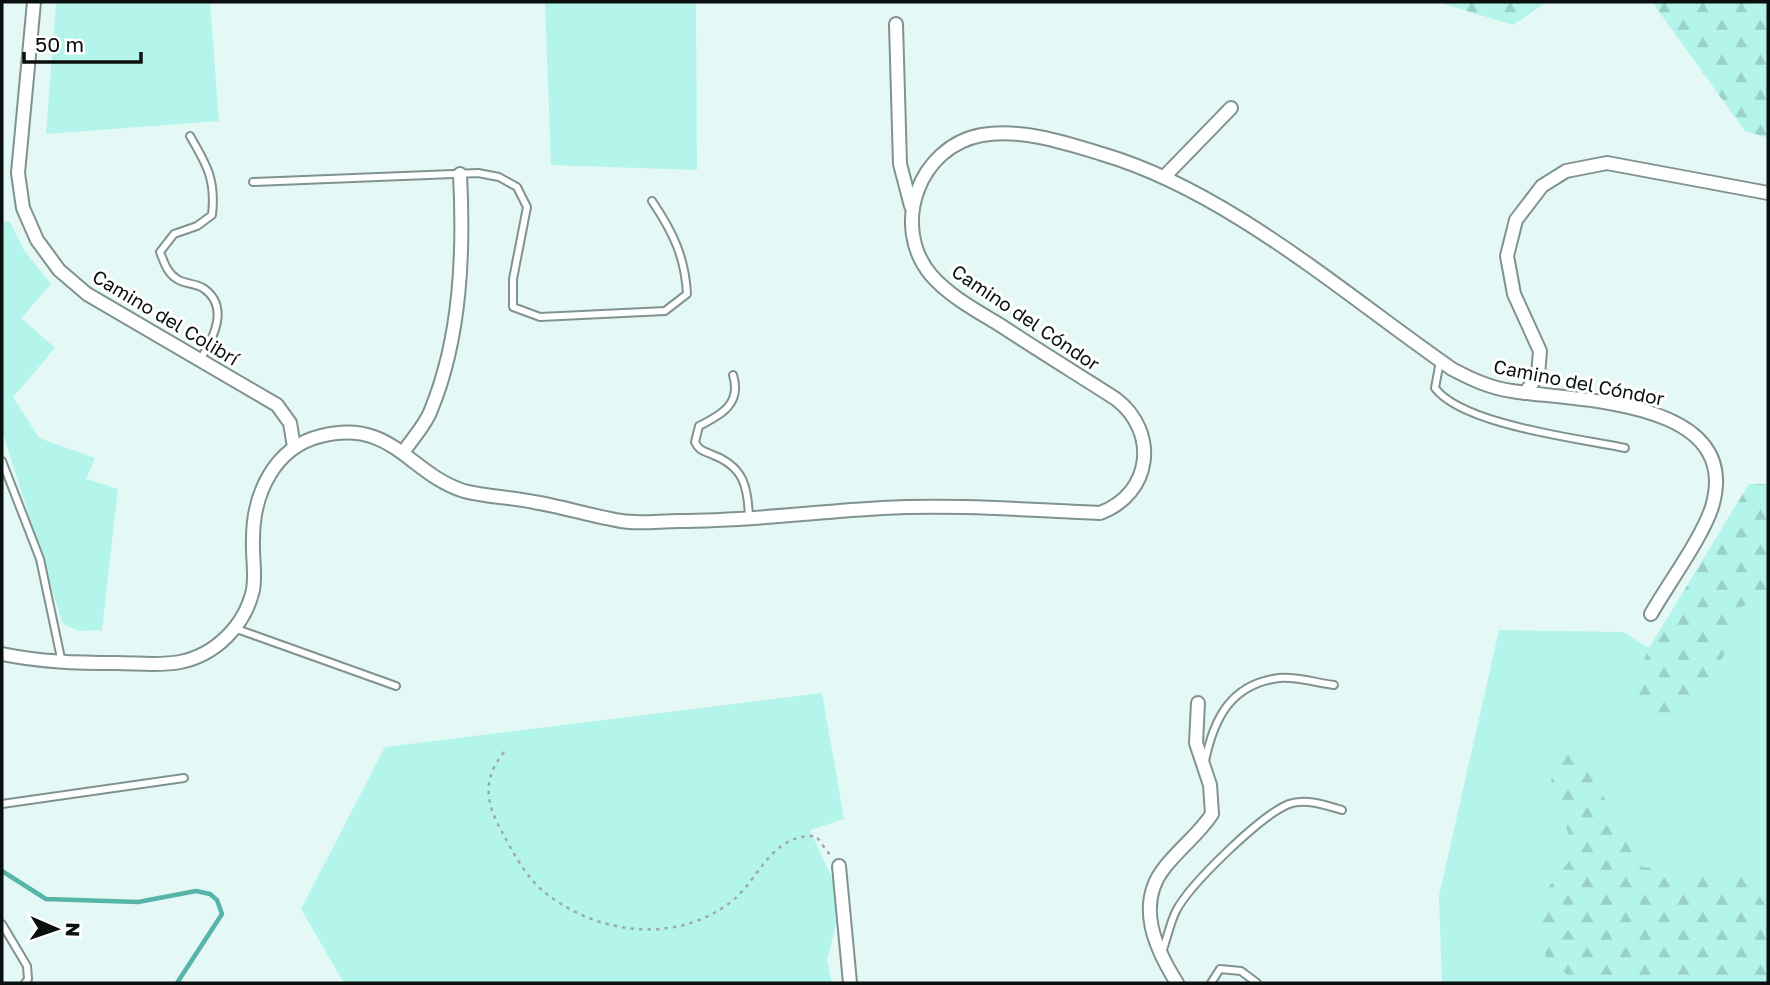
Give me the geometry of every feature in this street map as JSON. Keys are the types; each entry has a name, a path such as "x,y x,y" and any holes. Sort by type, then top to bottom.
{"street":[{"name":"Camino del Colibrí","path":"34,2 19,155 20,191 29,224 47,256 72,283 277,405 290,423 294,447"},
{"path":"896,24 900,164 912,209"},
{"path":"1164,177 1231,108"},
{"name":"Camino del Cóndor","path":"294,447 321,436 351,433 379,438 404,451 435,477 469,492 531,501 624,522 949,507 1100,513 1118,504 1139,481 1145,447 1133,415 1116,399 938,283 916,249 912,209 924,176 942,154 966,139 994,133 1072,145 1164,177 1198,194 1440,361 1478,382 1525,393 1606,403 1659,414 1683,425 1702,443 1712,467 1712,506 1651,614"},
{"path":"1525,393 1538,375 1540,351 1514,295 1507,256 1516,220 1542,186 1566,171 1607,163 1768,193"},
{"path":"404,451 431,412 450,340 460,271 460,174"},
{"path":"2,654 62,663 180,662 215,647 234,628 252,592 253,530 261,493 282,455 294,447"},
{"path":"1177,983 1161,957 1150,925 1154,890 1164,868 1212,814 1212,793 1196,743 1198,703"},
{"path":"839,866 850,983"}],"lane":[{"path":"190,136 207,165 215,192 212,215 197,226 174,234 160,252 166,268 178,280 200,286 213,297 218,317 214,338 200,360"},
{"path":"253,182 478,173 499,177 517,187 527,207 513,279 513,307 540,317 665,311 687,294 686,270 675,236 652,201"},
{"path":"1440,361 1435,388 1444,399 1454,404 1484,418 1625,448"},
{"path":"733,375 736,391 731,405 722,415 699,426 695,442 702,451 726,460 738,471 748,488 749,518"},
{"path":"2,461 40,559 62,663"},
{"path":"234,628 396,686"},
{"path":"1204,766 1217,721 1237,692 1279,678 1334,685"},
{"path":"2,804 184,779"},
{"path":"1161,957 1177,909 1217,863 1262,820 1291,803 1317,803 1342,810"},
{"path":"2,924 27,966 28,979 24,983"},
{"path":"1211,983 1220,969 1241,971 1257,983"}],"path":[{"path":"504,752 494,765 486,791 491,813 510,848 542,891 616,927 660,931 699,922 730,903 756,874 769,854 788,841 803,836 816,836 839,866"}],"green space":[{"path":"56,2 210,2 219,121 46,134"},
{"path":"545,2 696,2 697,170 551,165"},
{"path":"1438,2 1547,2 1513,25"},
{"path":"1652,2 1768,2 1768,138 1745,131"},
{"path":"2,221 10,222 25,252 51,284 21,318 55,348 13,397 39,438 95,458 86,479 118,489 102,630 79,631 63,624 2,430"},
{"path":"1749,484 1768,484 1768,983 1442,983 1439,896 1499,630 1623,632 1649,648"},
{"path":"1749,484 1768,484 1768,594 1741,607 1723,657 1692,707 1658,726 1640,715 1632,685 1649,649"},
{"path":"822,693 844,819 810,830 837,889 838,916 827,961 832,983 344,983 301,909 385,747"},
{"path":"1571,728 1606,801 1643,867 1744,877 1768,908 1768,983 1649,983 1629,973 1594,981 1577,979 1546,961 1540,898 1575,854 1551,781"}],"waterway":[{"path":"2,871 46,899 138,902 196,891 210,894 217,900 222,914 177,983"}]}
